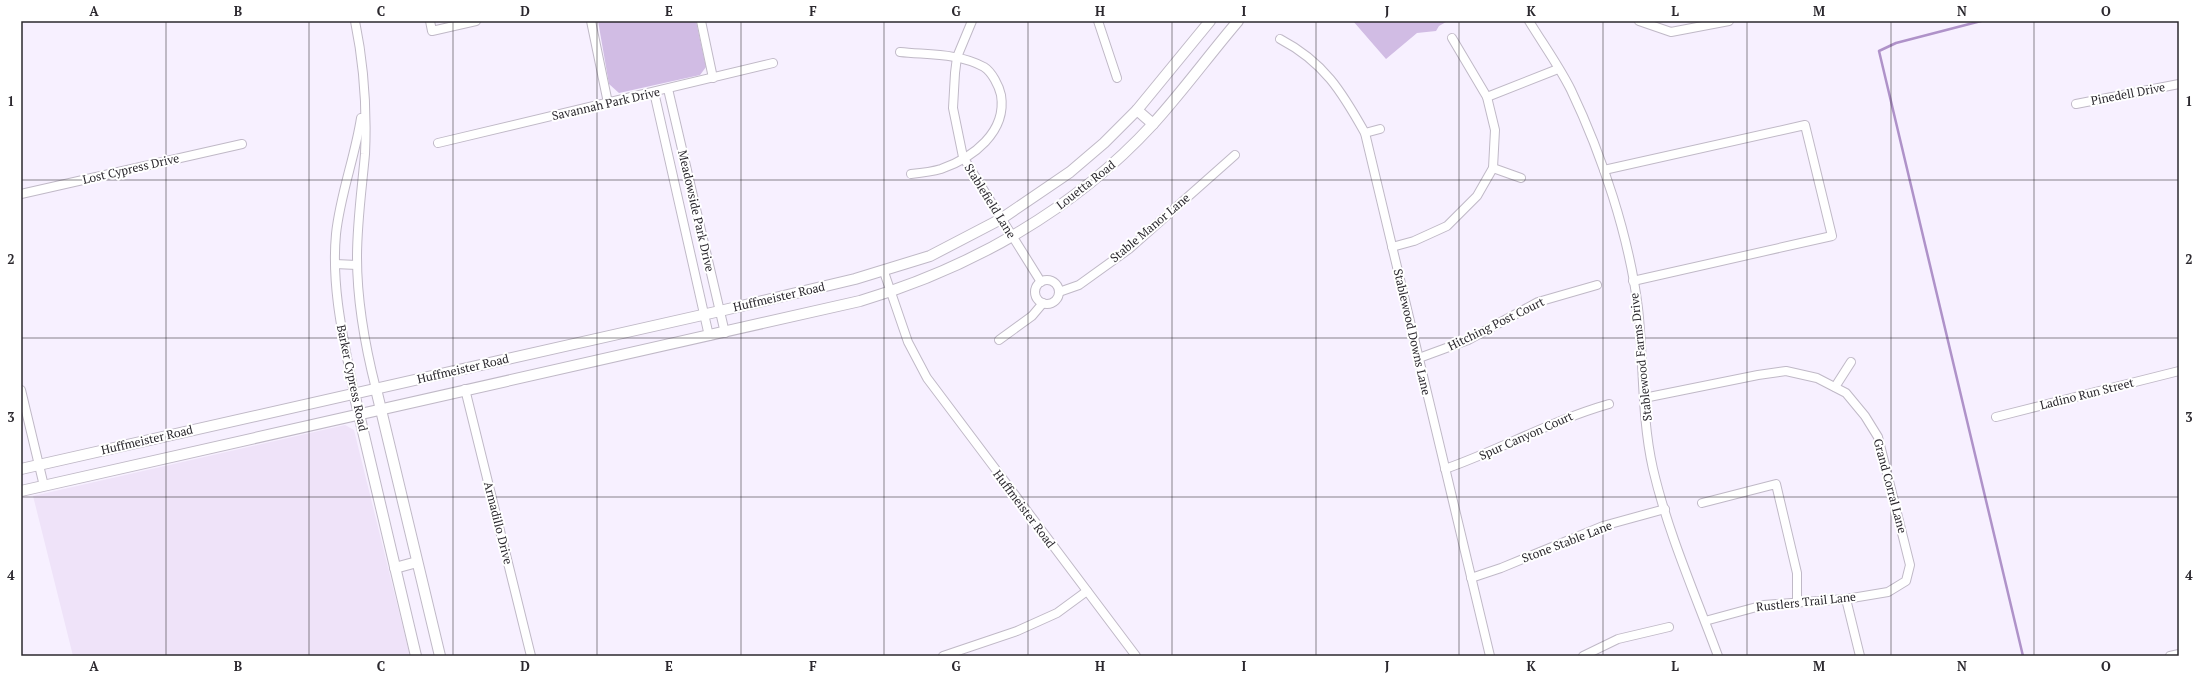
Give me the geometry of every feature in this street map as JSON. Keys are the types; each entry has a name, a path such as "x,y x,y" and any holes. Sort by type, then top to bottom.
{"main road":[{"name":"Louetta Road","path":"884,272 930,256 1002,219 1070,172 1104,144 1137,110 1210,21"},
{"name":"Louetta Road","path":"890,292 938,274 1012,237 1083,188 1119,159 1153,124 1238,21"},
{"path":"1137,110 1153,124"},
{"name":"Huffmeister Road","path":"21,469 720,311 884,272"},
{"name":"Huffmeister Road","path":"21,491 359,415 465,389 725,333 890,292"},
{"name":"Barker Cypress Road","path":"376,389 440,656"},
{"name":"Barker Cypress Road","path":"354,394 416,656"},
{"path":"395,568 417,562"}],"street":[{"name":"Barker Cypress Road","path":"355,21 360,47 365,97 365,154 358,228 357,265 361,316 376,389"},
{"path":"430,21 432,31 476,21"},
{"path":"591,21 608,103"},
{"path":"702,21 713,78"},
{"name":"Stablefield Lane","path":"972,21 957,57 953,108 963,157 1040,282"},
{"path":"1098,21 1117,78"},
{"name":"Stablewood Farms Drive","path":"1529,21 1570,89 1604,170 1623,232 1638,307 1644,398 1653,468 1672,535 1718,656"},
{"path":"1639,21 1672,32 1728,21"},
{"path":"1392,247 1414,241 1447,226 1477,196 1493,168 1495,130 1487,97 1452,38"},
{"name":"Stablewood Downs Lane","path":"1280,39 1293,46 1324,71 1341,92 1365,133 1490,656"},
{"path":"900,52 957,57 985,68 999,86 1003,108 996,130 979,148 941,168 911,174"},
{"name":"Savannah Park Drive","path":"438,143 774,63"},
{"path":"1487,97 1558,69"},
{"name":"Pinedell Drive","path":"2076,104 2179,84"},
{"name":"Meadowside Park Drive","path":"668,89 725,333"},
{"name":"Meadowside Park Drive","path":"654,92 709,336"},
{"name":"Barker Cypress Road","path":"354,394 339,309 335,264 336,233 339,213 357,142 365,97"},
{"path":"1604,170 1805,125 1832,236 1633,281"},
{"path":"1365,133 1380,129"},
{"name":"Lost Cypress Drive","path":"21,194 242,144"},
{"name":"Stable Manor Lane","path":"1059,292 1079,285 1128,249 1235,155"},
{"path":"1493,168 1520,178"},
{"path":"680,207 694,203"},
{"path":"335,264 357,265"},
{"name":"Huffmeister Road","path":"884,272 908,342 926,378 1136,656"},
{"path":"999,340 1032,316 1043,303 1054,302 1059,292 1054,282 1049,280 1040,282 1035,290 1035,294 1043,303"},
{"name":"Hitching Post Court","path":"1419,358 1468,340 1538,302 1597,285"},
{"path":"1835,388 1851,362"},
{"name":"Grand Corral Lane","path":"1644,398 1758,375 1786,371 1817,378 1846,393 1865,416 1878,437 1910,565 1906,581"},
{"name":"Ladino Run Street","path":"1996,417 2179,371"},
{"name":"Armadillo Drive","path":"465,389 531,656"},
{"path":"21,390 44,486"},
{"name":"Spur Canyon Court","path":"1445,469 1485,455 1561,419 1609,404"},
{"path":"1702,503 1776,484 1797,573 1797,601"},
{"name":"Stone Stable Lane","path":"1471,578 1501,568 1603,526 1665,509"},
{"name":"Rustlers Trail Lane","path":"1705,621 1764,605 1797,601 1846,599 1888,592 1906,581"},
{"path":"943,656 1017,631 1057,612 1087,592"},
{"path":"1846,599 1860,656"},
{"path":"1583,656 1618,639 1669,626"},
{"path":"2170,656 2179,654"}],"shaded area":[{"path":"598,21 696,21 706,67 700,75 619,93 609,84"},
{"path":"1353,21 1446,22 1439,26 1436,31 1417,33 1386,59"},
{"path":"345,425 354,430 410,656 73,656 33,496"}],"waterway":[{"path":"1981,21 1896,43 1879,51 2023,656"}]}
